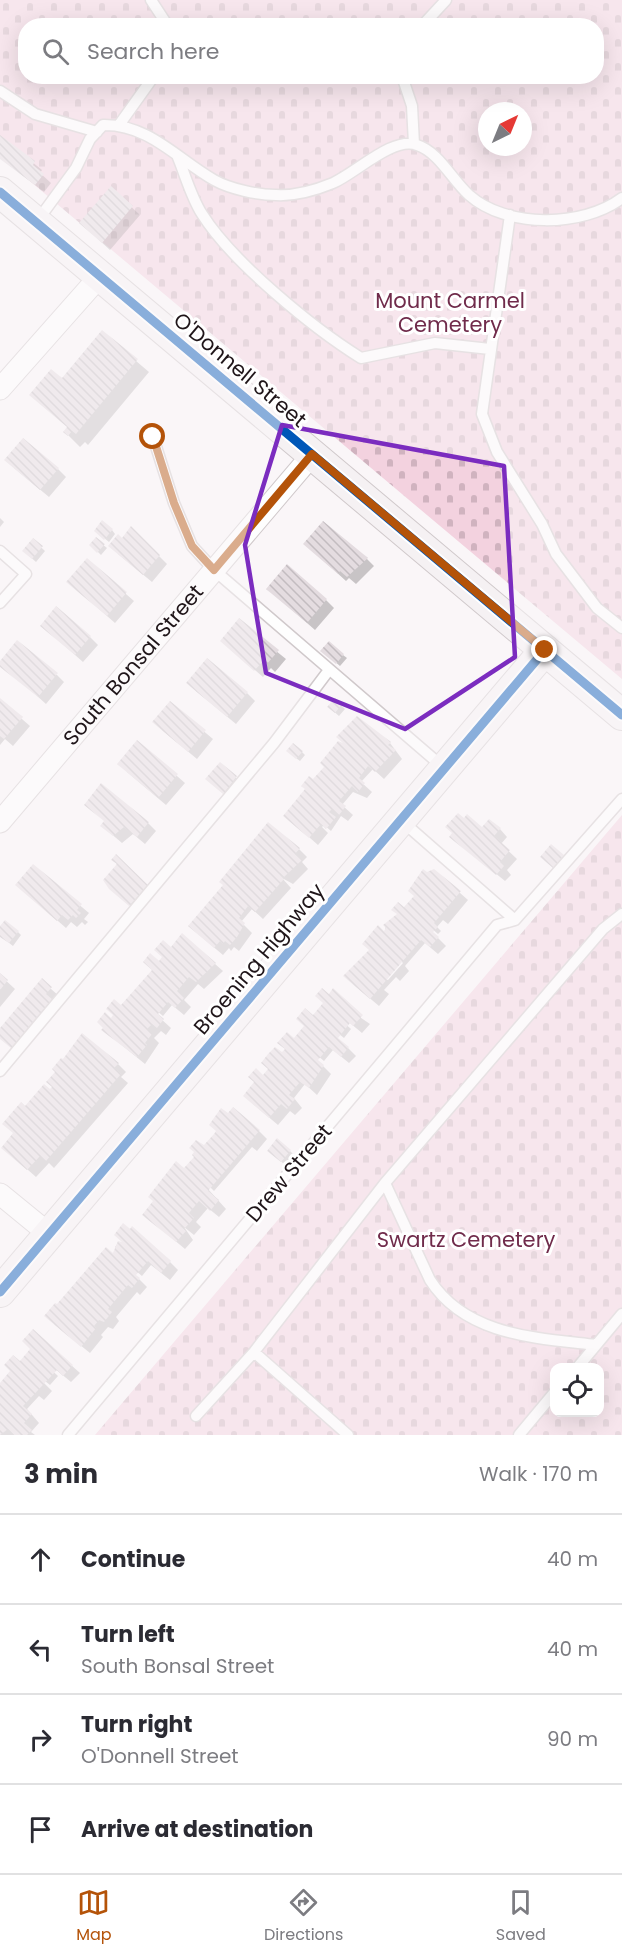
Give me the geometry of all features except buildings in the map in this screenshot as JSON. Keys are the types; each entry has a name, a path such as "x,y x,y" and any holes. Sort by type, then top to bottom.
{"street":[{"name":"O'Donnell Street","path":"0,192 622,715"},
{"path":"0,389 100,276"},
{"name":"South Bonsal Street","path":"0,822 312,454"},
{"name":"Broening Highway","path":"0,1292 545,650"},
{"path":"0,1194 48,1234"}],"lane":[{"path":"151,0 163,18"},
{"path":"429,18 446,0"},
{"path":"119,125 148,84"},
{"path":"405,84 412,106 414,144"},
{"path":"0,91 35,114 97,132"},
{"path":"36,223 76,168 90,140 103,126 119,125 138,130 163,143 217,182 276,195 309,191 334,183 402,142 414,144 433,154 469,195 487,209 510,215 553,219 586,215 622,198"},
{"path":"177,155 201,214 239,259 332,340 361,358 435,343 490,350"},
{"path":"510,215 482,414 497,452 542,524 556,554 597,608 622,628"},
{"path":"153,437 174,503 192,546 214,570 444,769"},
{"path":"0,551 26,574 0,603"},
{"path":"0,1071 274,743 329,670"},
{"path":"400,820 515,920 622,799"},
{"path":"196,1416 254,1352 385,1183 603,929 622,914"},
{"name":"Drew Street","path":"68,1435 497,925 515,920"},
{"path":"385,1183 430,1280 438,1292 462,1314 480,1323 514,1333 596,1345"},
{"path":"581,1363 622,1314"},
{"path":"254,1352 348,1435"},
{"path":"519,1435 550,1399"}],"highlighted area":[{"path":"282,425 504,466 515,657 405,729 266,673 245,545"}],"green space":[{"name":"Mount Carmel Cemetery","path":"0,0 622,0 622,679 0,156"},
{"name":"Swartz Cemetery","path":"622,815 622,1435 95,1435"}],"cycle path":[{"path":"0,192 622,715"},
{"path":"0,1292 545,650"}],"route":[{"path":"153,437 174,503 192,546 214,570 312,454 545,650"}]}
